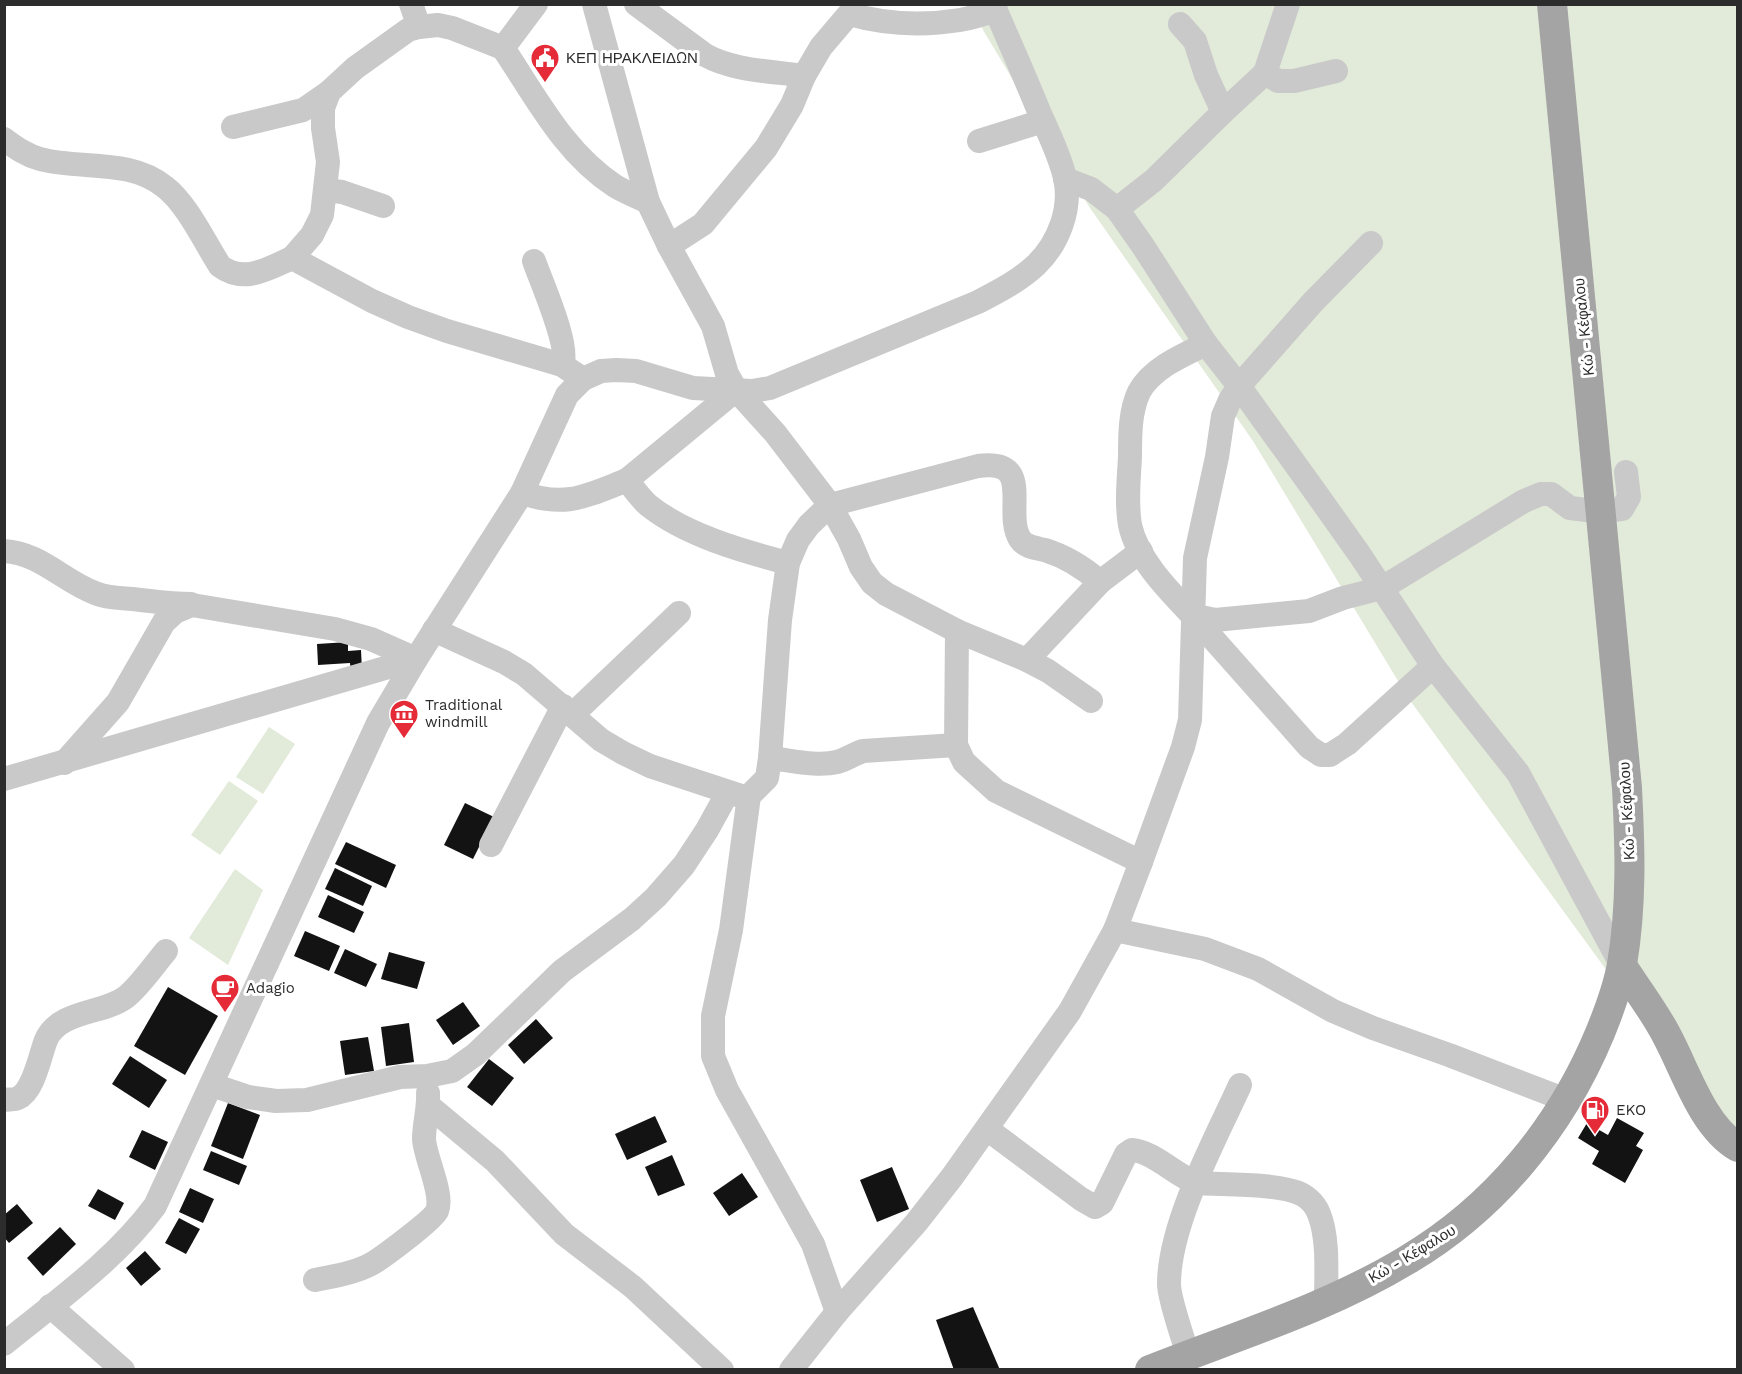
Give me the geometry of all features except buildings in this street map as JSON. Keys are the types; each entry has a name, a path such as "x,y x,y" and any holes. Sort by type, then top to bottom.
{"main road":[{"name":"Κώ - Κέφαλου","path":"1150,1370 1326,1301 1407,1260 1461,1223 1516,1170 1541,1138 1586,1065 1613,999 1622,966 1631,871 1627,788 1552,4"},
{"path":"1622,966 1663,1029 1718,1131 1737,1147"}],"street":[{"path":"502,48 536,4"},
{"path":"594,4 648,202 669,246 713,326 727,374 736,390 775,433 830,505 842,523 861,567 872,583 886,594 957,632 1027,660 1091,701"},
{"path":"636,4 717,62 734,67 804,76"},
{"path":"1117,209 1154,180 1265,73 1288,4"},
{"path":"8,1336 50,1306 119,1248 150,1213 212,1085 378,723 434,630 522,493 567,395 583,379 601,371 616,370 636,372 693,388 752,391 770,388 978,302 1006,287 1035,266 1049,249 1060,229 1067,203 1065,179 1056,151 994,7 961,20 932,23 875,21 847,9 804,76 792,105 766,148 702,224 669,246"},
{"path":"234,127 303,110 329,92 355,68 408,30 415,16 502,48 556,130 582,159 615,186 648,202"},
{"path":"1180,24 1195,41 1206,75 1223,112"},
{"path":"1265,73 1278,81 1294,81 1336,71"},
{"path":"4,139 20,151 41,159 110,165 141,174 163,185 180,200 220,266 230,273 245,276 292,258 312,235 322,216 328,162 323,128 323,108 329,92"},
{"path":"979,141 1043,121"},
{"path":"1065,179 1091,189 1117,209 1208,348 1239,386 1382,588 1433,666 1518,773 1622,966"},
{"path":"326,190 342,192 383,206"},
{"path":"1223,416 1239,386 1313,302 1371,243"},
{"path":"292,258 372,301 408,317 447,331 562,364 583,379"},
{"path":"534,261 565,350 562,364"},
{"path":"791,1370 837,1312 916,1223 987,1129 1070,1011 1115,930 1183,747 1190,720 1194,660 1192,615 1195,558 1217,457 1223,416 1218,373 1208,348"},
{"path":"1208,348 1165,366 1148,381 1140,392 1134,410 1128,493 1130,526 1141,551 1163,585 1309,747 1321,755 1330,755 1347,744 1433,666"},
{"path":"522,493 540,499 570,500 627,480 736,390"},
{"path":"212,1085 248,1097 276,1101 307,1100 400,1077 427,1076 452,1071 476,1054 562,971 632,919 656,897 684,865 707,830 739,794 767,778 780,620 788,563 798,540 809,525 830,505 978,466 993,464 1004,467 1014,489 1017,531 1021,540 1030,547 1066,558 1083,567 1100,582"},
{"path":"1192,615 1215,620 1309,611 1343,598 1382,588 1524,501 1541,494 1551,494 1570,508 1602,512 1622,508 1629,498 1626,472"},
{"path":"627,480 647,504 679,525 727,545 788,563"},
{"path":"4,551 19,552 32,557 98,595 173,604 192,604 335,629 371,639 416,659"},
{"path":"1027,660 1100,582 1141,551"},
{"path":"64,763 118,702 164,622 175,612 192,604"},
{"path":"491,845 568,710 679,613"},
{"path":"434,630 524,674 601,740 623,753 650,766 739,794"},
{"path":"957,632 956,745 964,762 996,791 1141,862"},
{"path":"4,779 416,659"},
{"path":"770,758 828,764 839,762 863,751 956,745"},
{"path":"739,794 731,930 713,1016 713,1056 717,1071 727,1090 813,1244 837,1312"},
{"path":"1115,930 1204,949 1258,969 1333,1011 1566,1100"},
{"path":"4,1100 18,1098 26,1091 41,1058 46,1038 56,1027 69,1019 116,1003 127,996 166,951"},
{"path":"315,1280 372,1264 429,1221 437,1211 438,1201 424,1141 429,1106 427,1076"},
{"path":"1188,1354 1168,1286 1173,1245 1196,1183 1240,1085"},
{"path":"429,1106 495,1161 564,1234 633,1287 722,1370"},
{"path":"987,1129 1080,1199 1095,1207 1102,1203 1126,1154 1132,1150 1146,1154 1185,1179 1196,1183 1275,1188 1300,1194 1313,1203 1322,1224 1326,1259 1326,1301"},
{"path":"50,1306 123,1370"}],"green space":[{"path":"968,5 1737,5 1737,1156 1645,1023 1409,699 1253,441 1090,208"},
{"path":"269,727 295,744 263,794 236,777"},
{"path":"229,781 258,801 220,855 191,835"},
{"path":"235,869 263,890 228,965 189,938"}],"place":[{"name":"ΚΕΠ ΗΡΑΚΛΕΙΔΩΝ","path":"545,84"},
{"name":"Traditional windmill","path":"404,740"},
{"name":"Adagio","path":"225,1014"},
{"name":"EKO","path":"1595,1136"}]}
